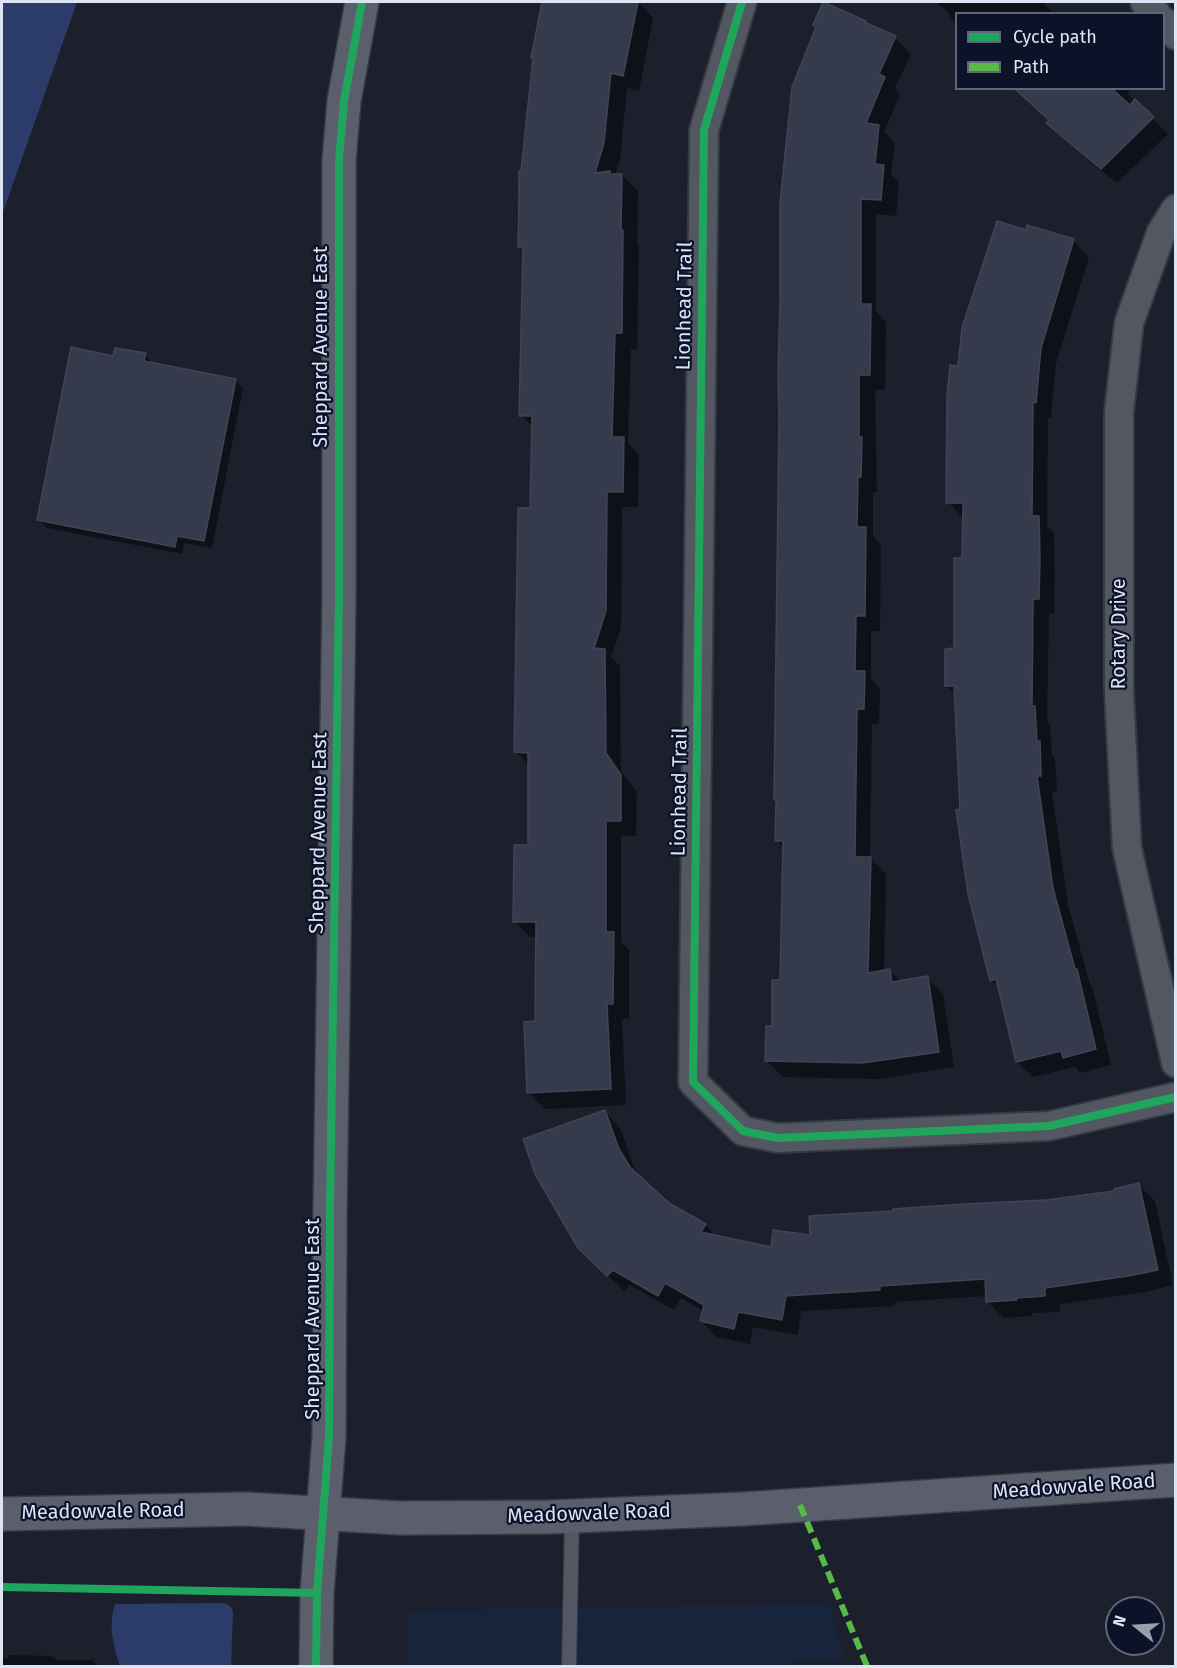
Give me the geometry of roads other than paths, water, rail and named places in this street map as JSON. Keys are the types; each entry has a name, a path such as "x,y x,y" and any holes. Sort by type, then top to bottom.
{"main road":[{"name":"Sheppard Avenue East","path":"316,1666 316,1593 324,1514 328,1437 339,596 339,160 344,101 362,2"},
{"name":"Meadowvale Road","path":"2,1514 246,1509 400,1518 573,1516 743,1509 1176,1480"}],"street":[{"name":"Lionhead Trail","path":"741,2 704,130 693,1082 743,1131 778,1138 1049,1126 1176,1097"},
{"path":"1165,23 1176,36"},
{"name":"Rotary Drive","path":"1176,209 1161,233 1129,323 1119,412 1119,692 1126,848 1176,1063"}],"lane":[{"path":"569,1666 573,1516"}]}
